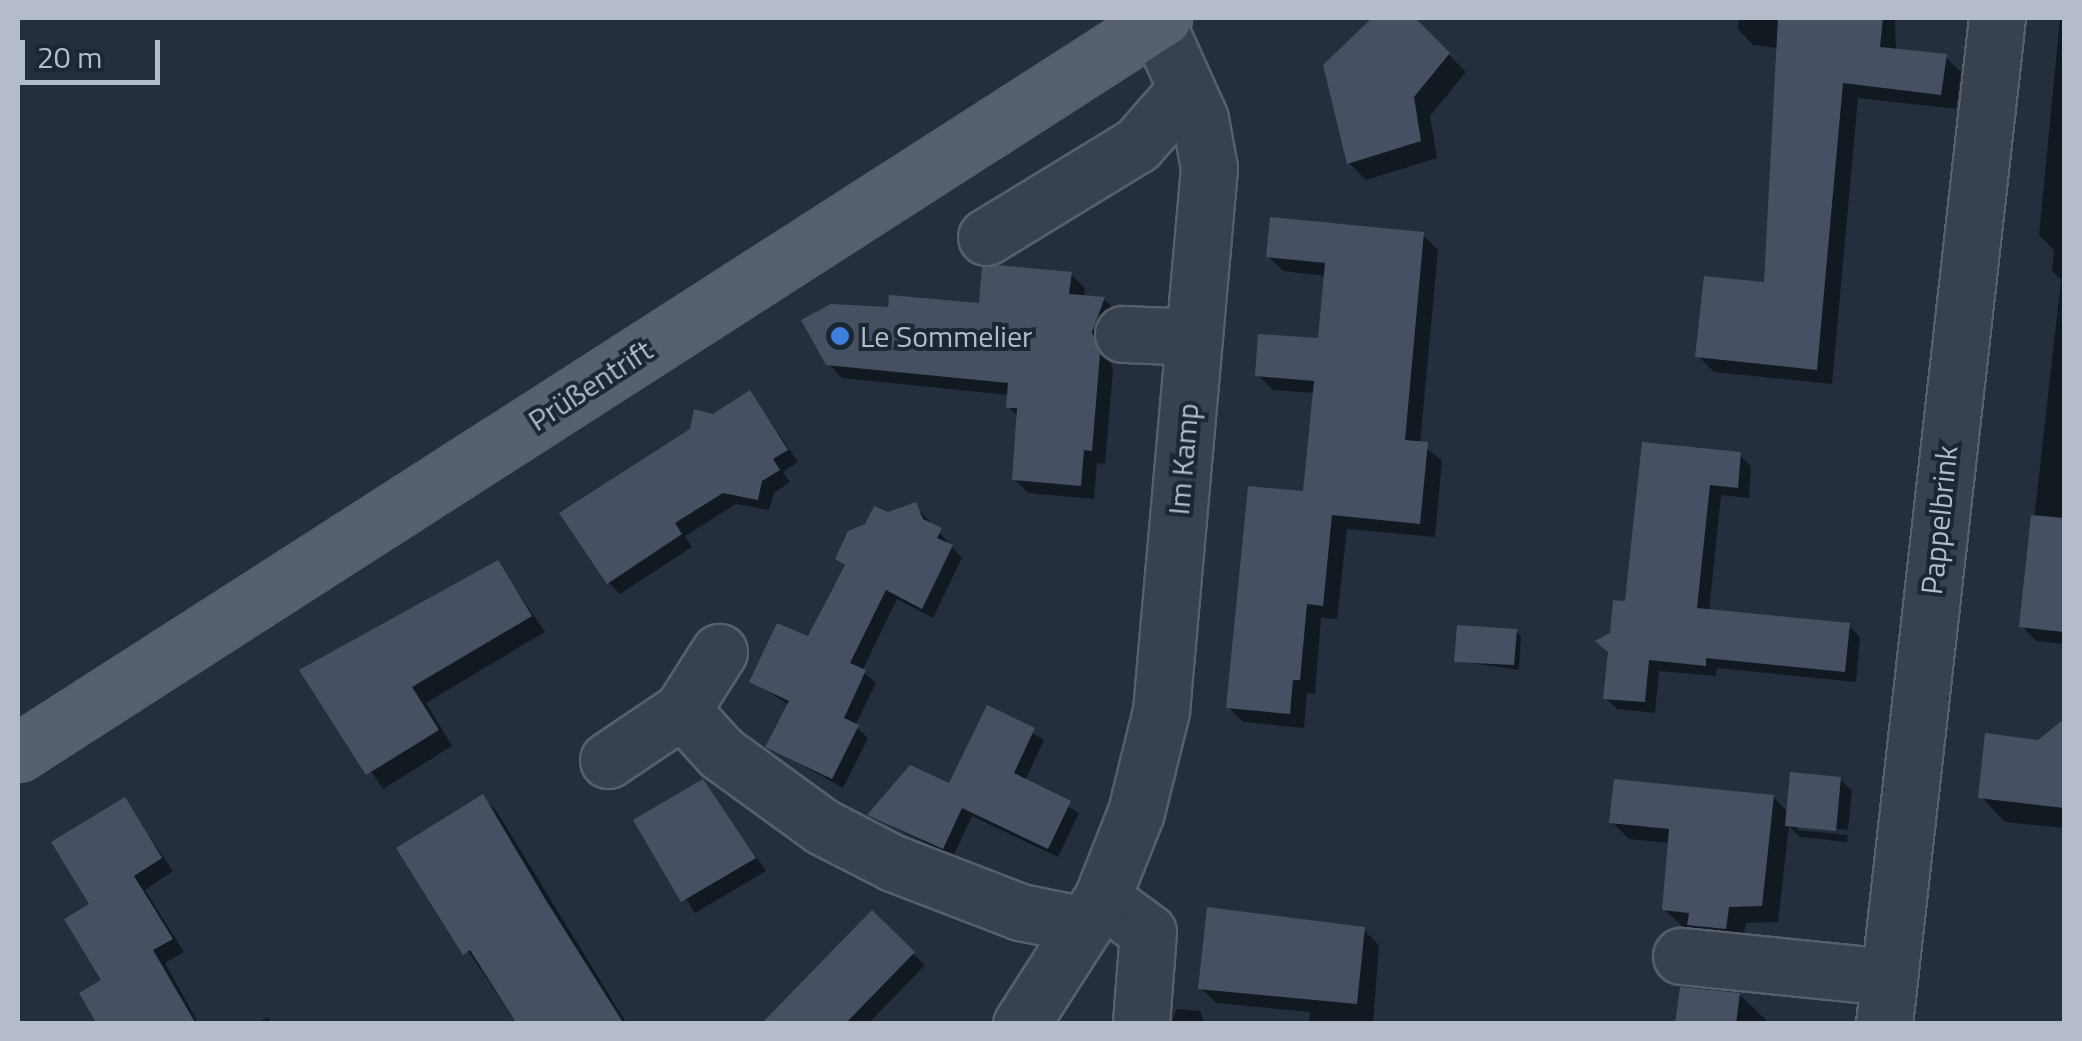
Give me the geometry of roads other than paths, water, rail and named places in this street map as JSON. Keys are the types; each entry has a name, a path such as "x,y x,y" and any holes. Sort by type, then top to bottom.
{"main road":[{"name":"Prüßentrift","path":"18,753 1160,20"}],"street":[{"name":"Pappelbrink","path":"1886,1000 1997,18"},
{"name":"Im Kamp","path":"1021,1024 1094,912 1136,812 1161,711 1209,168 1160,20"},
{"path":"986,236 1137,145 1186,89"},
{"path":"1123,334 1194,337"},
{"path":"608,760 682,710 719,652"},
{"path":"682,710 722,754 823,827 893,863 1020,912 1094,912 1148,932 1141,1024"},
{"path":"1681,956 1886,1000"}],"place":[{"name":"Le Sommelier","path":"840,336"}]}
